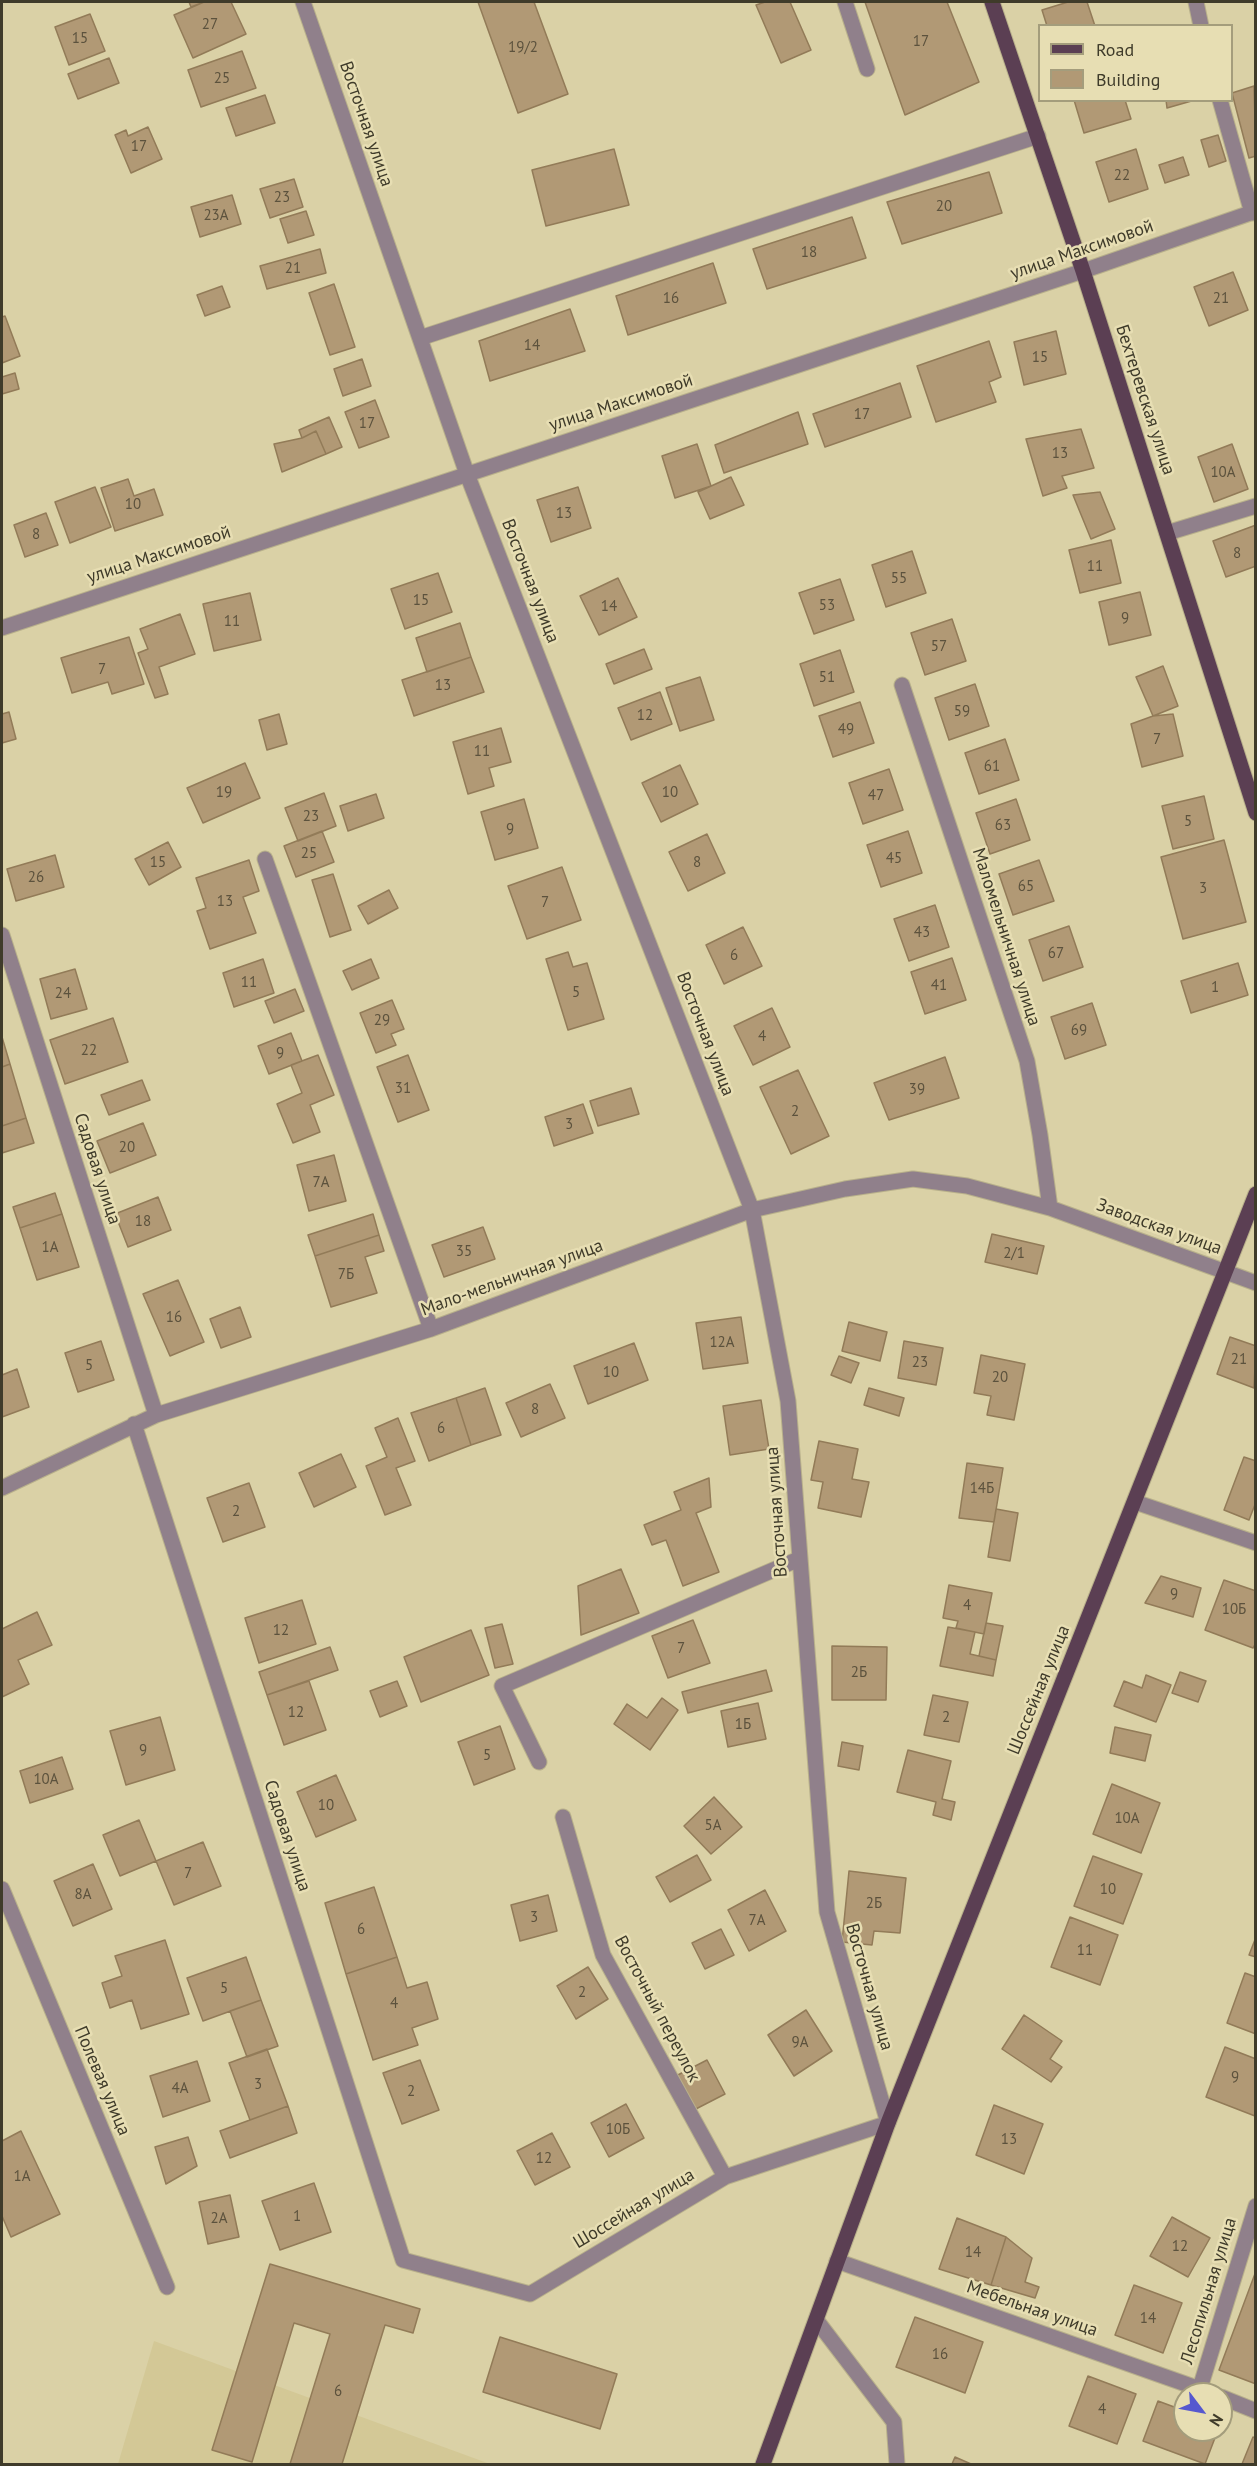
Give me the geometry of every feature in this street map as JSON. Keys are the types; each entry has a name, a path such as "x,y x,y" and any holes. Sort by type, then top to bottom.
{"main road":[{"name":"Бехтеревская улица","path":"992,2 1083,271 1256,813"},
{"path":"1226,1272 1256,1194"},
{"name":"Шоссейная улица","path":"763,2464 888,2123 1226,1272"}],"street":[{"name":"Восточная улица","path":"303,2 467,474 752,1210 788,1401 826,1912 888,2123"},
{"path":"845,2 867,69"},
{"path":"1196,2 1201,24"},
{"name":"улица Максимовой","path":"2,628 1083,271 1254,212 1221,102"},
{"path":"420,338 1038,136"},
{"path":"1167,533 1256,506"},
{"name":"Маломельничная улица","path":"902,685 1027,1061 1050,1208"},
{"path":"265,859 431,1329"},
{"name":"Садовая улица","path":"2,935 156,1415"},
{"name":"Мало-мельничная улица","path":"2,1488 156,1415 431,1329 752,1210 845,1189 913,1179 967,1186 1050,1208"},
{"name":"Заводская улица","path":"1050,1208 1256,1283"},
{"name":"Садовая улица","path":"134,1424 403,2260"},
{"path":"1135,1502 1256,1543"},
{"path":"539,1762 502,1686 800,1559"},
{"name":"Восточный переулок","path":"563,1817 603,1955 725,2177"},
{"name":"Полевая улица","path":"2,1889 167,2287"},
{"name":"Шоссейная улица","path":"403,2260 530,2294 725,2177 888,2123"},
{"name":"Лесопильная улица","path":"1209,2382 1256,2205"},
{"name":"Мебельная улица","path":"837,2261 1181,2382"},
{"path":"817,2321 894,2422 897,2464"},
{"path":"1233,2402 1256,2411"}],"shaded area":[{"path":"154,2341 490,2464 118,2464"}],"building":[{"path":"189,2 204,2 191,7"},
{"path":"204,2 231,2 246,34 193,58 174,15"},
{"path":"478,2 534,2 568,94 518,113"},
{"path":"765,2 790,2 811,50 781,63 756,5"},
{"path":"865,2 947,2 979,82 905,115"},
{"path":"1068,2 1087,2 1094,24 1046,24 1042,10"},
{"path":"90,14 105,51 69,65 55,27"},
{"path":"242,51 256,88 201,107 188,70"},
{"path":"109,58 119,83 78,99 68,74"},
{"path":"1254,86 1256,156 1249,158 1233,93"},
{"path":"265,95 275,123 236,136 226,108"},
{"path":"1075,102 1126,102 1131,119 1084,133"},
{"path":"1166,102 1188,102 1167,108"},
{"path":"148,127 162,159 131,173 115,135 126,130 128,136"},
{"path":"1218,135 1226,161 1209,167 1201,140"},
{"path":"614,149 629,205 546,226 532,170"},
{"path":"1136,149 1148,189 1109,202 1096,162"},
{"path":"1183,157 1189,175 1165,183 1159,165"},
{"path":"989,172 1002,213 902,244 887,202"},
{"path":"294,179 303,207 270,218 260,189"},
{"path":"232,195 241,224 200,237 191,207"},
{"path":"306,211 314,235 288,243 280,219"},
{"path":"852,217 866,258 767,289 753,249"},
{"path":"320,249 326,273 267,289 260,266"},
{"path":"713,263 726,303 628,335 616,296"},
{"path":"1233,272 1248,310 1209,326 1194,287"},
{"path":"334,284 355,347 330,355 309,293"},
{"path":"222,286 230,307 205,316 197,295"},
{"path":"570,309 585,351 490,381 479,341"},
{"path":"5,316 20,356 2,363 2,317"},
{"path":"1056,331 1066,374 1024,385 1014,342"},
{"path":"989,341 1001,377 989,382 996,402 936,422 917,366"},
{"path":"362,359 371,386 343,396 334,369"},
{"path":"15,373 19,389 2,394 2,377"},
{"path":"900,383 911,417 825,447 813,414"},
{"path":"375,400 389,437 359,448 345,412"},
{"path":"798,412 808,444 724,473 715,445"},
{"path":"329,417 342,447 326,454 316,431 302,438 299,430"},
{"path":"1081,429 1094,468 1062,476 1067,488 1043,496 1026,439"},
{"path":"316,431 326,454 282,472 274,444 302,438"},
{"path":"697,444 711,486 675,498 662,456"},
{"path":"1232,444 1248,489 1214,502 1198,457"},
{"path":"731,477 744,505 710,519 698,492"},
{"path":"128,479 134,496 154,489 163,515 115,531 101,488"},
{"path":"95,487 111,527 70,543 55,502"},
{"path":"578,487 591,528 551,542 537,500"},
{"path":"1100,492 1115,529 1091,539 1073,495"},
{"path":"46,513 58,545 25,557 14,525"},
{"path":"1256,525 1256,566 1226,577 1213,541"},
{"path":"1111,540 1121,583 1080,593 1069,550"},
{"path":"912,551 926,593 886,607 872,565"},
{"path":"438,573 452,612 405,629 391,589"},
{"path":"618,578 637,617 599,635 580,596"},
{"path":"840,579 854,620 814,634 799,593"},
{"path":"1140,592 1151,635 1109,645 1099,602"},
{"path":"250,593 261,640 214,651 203,604"},
{"path":"180,614 195,654 159,667 168,694 155,698 138,653 148,649 140,629"},
{"path":"952,619 966,661 925,675 911,633"},
{"path":"460,623 471,657 427,672 416,638"},
{"path":"129,637 144,684 112,694 108,682 72,693 61,658"},
{"path":"644,649 652,669 614,684 606,664"},
{"path":"840,650 854,692 814,706 800,664"},
{"path":"471,657 484,692 414,716 402,680"},
{"path":"1163,666 1178,706 1153,716 1136,677"},
{"path":"700,677 714,720 680,731 666,688"},
{"path":"975,684 989,726 949,740 935,698"},
{"path":"660,692 672,724 631,740 618,708"},
{"path":"860,702 874,743 833,757 819,716"},
{"path":"9,712 16,739 2,743 2,714"},
{"path":"279,714 287,744 267,750 259,720"},
{"path":"1173,714 1183,756 1142,767 1131,724 1153,716"},
{"path":"501,728 511,762 489,768 494,786 468,794 453,742"},
{"path":"1005,739 1019,780 979,794 965,753"},
{"path":"245,763 260,798 203,823 187,788"},
{"path":"680,765 698,804 661,822 642,783"},
{"path":"889,769 903,810 863,824 849,783"},
{"path":"324,793 336,826 298,841 285,808"},
{"path":"376,794 384,818 348,831 340,806"},
{"path":"1204,796 1214,839 1173,849 1162,806"},
{"path":"524,799 538,848 495,860 481,812"},
{"path":"1016,799 1030,840 990,854 976,813"},
{"path":"322,831 334,862 296,877 284,846"},
{"path":"908,831 922,873 881,887 867,845"},
{"path":"707,834 725,873 688,891 669,852"},
{"path":"1224,840 1246,922 1183,939 1161,857"},
{"path":"168,842 181,867 149,885 135,859"},
{"path":"55,855 64,887 16,901 7,869"},
{"path":"249,860 259,891 243,897 256,933 210,949 197,911 206,908 196,878"},
{"path":"1039,860 1054,901 1013,915 999,874"},
{"path":"562,867 581,920 527,939 508,886"},
{"path":"333,874 351,930 330,937 312,880"},
{"path":"389,890 398,908 368,924 358,906"},
{"path":"935,905 949,947 909,961 894,919"},
{"path":"1069,926 1083,967 1043,981 1029,940"},
{"path":"743,927 762,966 724,984 706,945"},
{"path":"568,952 573,967 587,963 604,1019 568,1030 546,959"},
{"path":"952,958 966,1000 925,1014 911,972"},
{"path":"263,959 274,993 234,1007 223,973"},
{"path":"371,959 379,978 352,990 343,971"},
{"path":"1238,963 1248,995 1191,1013 1181,981"},
{"path":"75,969 87,1009 51,1019 40,979"},
{"path":"295,989 304,1011 274,1023 265,1001"},
{"path":"392,1000 404,1029 391,1034 396,1045 376,1053 360,1013"},
{"path":"1092,1003 1106,1045 1065,1059 1051,1017"},
{"path":"772,1008 790,1047 753,1065 734,1026"},
{"path":"113,1018 128,1062 65,1084 50,1040"},
{"path":"291,1033 302,1061 269,1074 258,1046"},
{"path":"2,1037 10,1064 2,1067"},
{"path":"318,1055 334,1095 310,1105 320,1132 293,1143 277,1104 302,1093 291,1065"},
{"path":"408,1055 429,1110 398,1122 377,1067"},
{"path":"945,1057 959,1098 889,1120 874,1083"},
{"path":"10,1064 26,1118 2,1126 2,1067"},
{"path":"798,1070 829,1136 791,1154 760,1087"},
{"path":"142,1080 150,1100 109,1115 101,1095"},
{"path":"631,1088 639,1114 598,1126 590,1101"},
{"path":"583,1104 593,1133 554,1146 545,1117"},
{"path":"26,1118 34,1143 2,1153 2,1126"},
{"path":"143,1123 156,1155 110,1173 97,1141"},
{"path":"334,1155 346,1201 309,1211 297,1165"},
{"path":"55,1193 62,1214 20,1228 13,1207"},
{"path":"158,1197 171,1230 128,1247 115,1214"},
{"path":"62,1214 79,1267 37,1280 20,1228"},
{"path":"373,1214 379,1235 315,1256 308,1235"},
{"path":"483,1227 495,1259 444,1277 432,1245"},
{"path":"992,1234 1044,1246 1037,1274 985,1262"},
{"path":"379,1235 384,1251 365,1257 377,1293 331,1307 315,1256"},
{"path":"178,1280 204,1342 170,1356 143,1294"},
{"path":"240,1307 251,1337 221,1348 210,1319"},
{"path":"741,1317 748,1363 703,1369 696,1323"},
{"path":"849,1322 887,1332 880,1361 842,1351"},
{"path":"1230,1337 1256,1346 1254,1388 1217,1374"},
{"path":"101,1341 114,1380 78,1392 65,1353"},
{"path":"904,1341 943,1348 936,1385 898,1378"},
{"path":"634,1343 648,1380 588,1404 574,1366"},
{"path":"981,1355 1025,1364 1014,1420 987,1415 991,1396 974,1393"},
{"path":"839,1356 859,1363 851,1383 831,1375"},
{"path":"17,1369 29,1407 2,1417 2,1375"},
{"path":"550,1384 565,1418 521,1437 506,1403"},
{"path":"485,1388 501,1435 471,1445 456,1398"},
{"path":"869,1388 904,1398 899,1416 864,1405"},
{"path":"456,1398 471,1445 429,1461 411,1413"},
{"path":"761,1400 769,1449 730,1455 723,1406"},
{"path":"398,1418 415,1461 396,1468 411,1505 385,1515 366,1466 387,1457 375,1428"},
{"path":"819,1441 858,1449 852,1479 869,1482 861,1517 818,1508 823,1482 811,1480"},
{"path":"341,1454 356,1487 314,1507 299,1473"},
{"path":"1244,1457 1256,1461 1256,1502 1249,1520 1224,1510"},
{"path":"967,1463 1003,1468 994,1522 959,1518"},
{"path":"709,1478 711,1507 696,1513 719,1572 683,1586 666,1540 652,1545 644,1525 681,1510 674,1492"},
{"path":"249,1483 265,1527 223,1542 207,1498"},
{"path":"996,1509 1018,1513 1010,1561 988,1557"},
{"path":"621,1569 639,1613 581,1635 578,1586"},
{"path":"1161,1576 1201,1588 1193,1617 1145,1603"},
{"path":"1224,1580 1256,1591 1256,1643 1253,1648 1205,1630"},
{"path":"949,1585 992,1593 984,1634 956,1628 958,1621 943,1618"},
{"path":"302,1600 316,1644 259,1663 245,1618"},
{"path":"37,1612 52,1645 18,1660 29,1684 2,1697 2,1629"},
{"path":"693,1620 710,1663 668,1678 652,1636"},
{"path":"986,1623 1003,1626 996,1660 979,1656"},
{"path":"502,1624 513,1664 495,1668 485,1628"},
{"path":"948,1627 975,1632 970,1654 996,1660 993,1676 940,1666"},
{"path":"471,1630 489,1675 421,1702 404,1657"},
{"path":"832,1646 887,1647 886,1700 832,1700"},
{"path":"330,1647 338,1670 267,1695 259,1672"},
{"path":"766,1670 772,1691 688,1713 682,1692"},
{"path":"1180,1672 1206,1681 1198,1702 1172,1693"},
{"path":"1146,1675 1171,1685 1156,1722 1114,1706 1124,1681 1142,1688"},
{"path":"309,1681 326,1730 284,1745 267,1695"},
{"path":"397,1681 407,1706 380,1717 370,1691"},
{"path":"933,1695 968,1702 959,1742 924,1735"},
{"path":"662,1698 678,1710 650,1750 614,1724 627,1704 647,1718"},
{"path":"758,1703 766,1739 728,1747 721,1711"},
{"path":"160,1717 175,1770 126,1785 110,1731"},
{"path":"500,1726 515,1769 474,1785 458,1742"},
{"path":"1115,1727 1151,1735 1145,1761 1110,1753"},
{"path":"842,1742 863,1746 859,1770 838,1766"},
{"path":"908,1750 951,1761 942,1799 955,1802 951,1820 933,1815 936,1802 897,1792"},
{"path":"62,1757 73,1789 30,1803 20,1771"},
{"path":"336,1775 356,1820 316,1837 297,1792"},
{"path":"1112,1784 1160,1803 1141,1853 1093,1834"},
{"path":"714,1797 742,1827 711,1854 684,1826"},
{"path":"139,1820 156,1861 120,1876 103,1835"},
{"path":"203,1842 221,1886 174,1905 156,1861"},
{"path":"697,1855 711,1880 670,1902 656,1877"},
{"path":"1093,1856 1142,1874 1123,1924 1074,1906"},
{"path":"93,1864 112,1909 73,1926 54,1881"},
{"path":"849,1871 906,1878 900,1933 874,1931 872,1945 842,1942"},
{"path":"374,1887 397,1957 346,1974 325,1903"},
{"path":"765,1890 786,1931 749,1951 728,1910"},
{"path":"548,1895 557,1931 520,1941 511,1905"},
{"path":"1070,1917 1118,1935 1100,1985 1051,1967"},
{"path":"721,1929 734,1955 705,1969 692,1943"},
{"path":"1256,1937 1256,1957 1249,1955"},
{"path":"165,1940 189,2014 141,2029 132,2000 110,2008 102,1983 122,1976 115,1956"},
{"path":"246,1957 261,2000 203,2021 187,1978"},
{"path":"397,1957 407,1988 427,1982 438,2019 412,2028 418,2045 373,2060 346,1974"},
{"path":"588,1967 608,1999 576,2019 557,1986"},
{"path":"1245,1973 1256,1977 1256,2034 1227,2023"},
{"path":"261,2000 278,2046 247,2057 230,2011"},
{"path":"806,2010 832,2051 794,2076 768,2035"},
{"path":"1024,2015 1062,2041 1050,2059 1062,2067 1051,2082 1002,2049"},
{"path":"1225,2047 1256,2059 1255,2116 1206,2097"},
{"path":"267,2049 288,2106 250,2120 229,2063"},
{"path":"420,2060 439,2110 402,2124 383,2073"},
{"path":"707,2060 725,2094 690,2112 672,2078"},
{"path":"197,2061 210,2101 163,2117 150,2076"},
{"path":"626,2104 644,2138 609,2157 591,2123"},
{"path":"994,2105 1043,2124 1024,2174 976,2155"},
{"path":"288,2106 297,2133 230,2158 220,2131"},
{"path":"21,2131 60,2214 11,2237 2,2216 2,2141"},
{"path":"552,2133 570,2167 535,2185 517,2151"},
{"path":"188,2137 197,2166 166,2184 155,2147"},
{"path":"314,2183 331,2232 280,2250 262,2201"},
{"path":"230,2195 239,2237 208,2244 199,2202"},
{"path":"1172,2217 1210,2238 1188,2277 1150,2256"},
{"path":"957,2218 1006,2237 991,2285 939,2269"},
{"path":"1006,2237 1032,2258 1025,2282 1039,2287 1035,2298 991,2285"},
{"path":"270,2264 420,2309 413,2333 385,2325 342,2464 290,2464 330,2334 294,2323 252,2462 212,2450"},
{"path":"1256,2271 1256,2384 1219,2370"},
{"path":"1134,2285 1182,2303 1163,2353 1115,2335"},
{"path":"915,2317 983,2342 965,2393 896,2367"},
{"path":"500,2337 617,2374 600,2429 483,2392"},
{"path":"1088,2376 1136,2394 1117,2444 1069,2426"},
{"path":"1158,2401 1173,2407 1173,2442 1213,2442 1205,2464 1143,2441"},
{"path":"1253,2437 1256,2438 1256,2464 1242,2464"},
{"path":"955,2457 971,2464 952,2464"}]}
